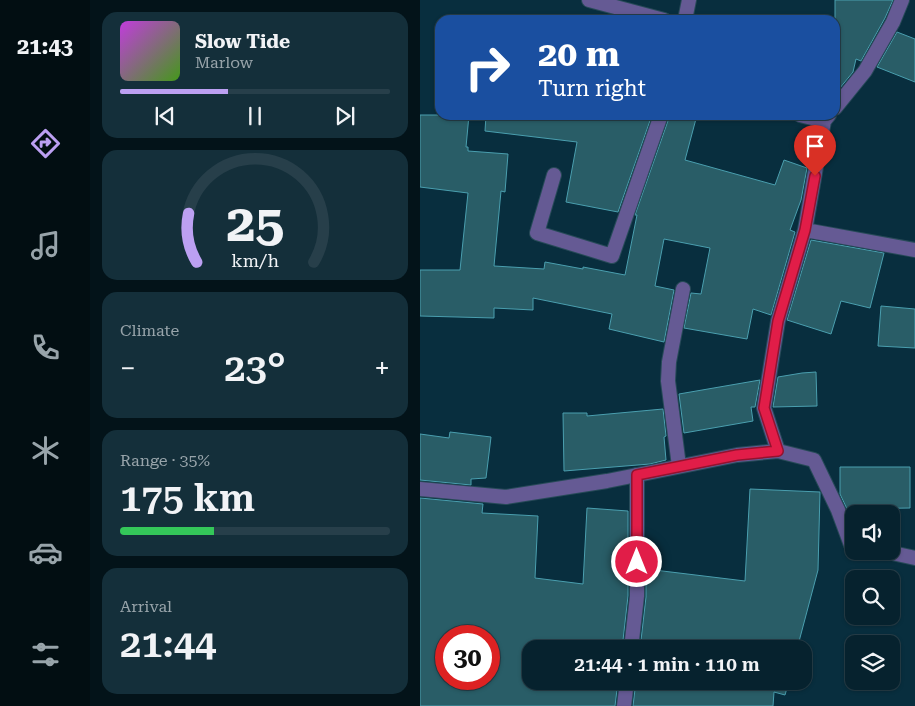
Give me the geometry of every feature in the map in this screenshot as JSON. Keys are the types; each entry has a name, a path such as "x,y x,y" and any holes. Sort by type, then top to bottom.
{"street":[{"path":"589,0 645,15"},
{"path":"686,15 689,0"},
{"path":"840,102 865,71 893,22 902,0"},
{"path":"554,174 537,233 612,256 659,120"},
{"path":"778,451 764,408 778,321 805,230 827,120"},
{"path":"805,230 915,250"},
{"path":"679,466 668,381 669,362 684,289"},
{"path":"420,489 506,497 637,475 737,455 778,451 814,460 845,529"},
{"path":"632,640 637,596 637,475"},
{"path":"900,555 915,558"},
{"path":"624,706 626,690"}],"building":[{"path":"835,0 893,0 861,61 856,59 853,72 840,88 840,15 835,15"},
{"path":"897,32 915,39 915,82 877,67"},
{"path":"420,115 435,115 435,120 469,120 466,147 468,147 468,151 508,154 505,192 501,191 494,266 544,269 545,262 625,275 637,215 635,215 668,120 696,120 685,160 775,185 784,160 807,168 801,200 790,230 795,232 771,315 753,309 747,339 684,328 691,293 701,294 710,248 664,239 655,286 674,290 664,342 609,329 612,314 533,298 533,310 494,308 494,318 420,316 420,270 460,270 468,193 420,187"},
{"path":"486,120 650,120 618,212 566,202 577,142 485,131"},
{"path":"811,240 884,253 870,308 841,301 831,334 787,320"},
{"path":"881,306 915,309 915,348 878,346"},
{"path":"816,372 817,406 773,407 778,377"},
{"path":"760,380 755,407 751,407 753,421 684,433 679,394"},
{"path":"663,409 666,460 650,464 564,471 563,413 587,413 587,416"},
{"path":"450,432 491,437 486,478 471,479 471,485 420,480 420,434 449,438"},
{"path":"840,467 910,467 910,508 900,508 900,505 845,505 840,494"},
{"path":"750,489 820,492 818,570 799,640 641,640 646,597 646,569 745,581"},
{"path":"420,498 483,504 482,513 538,516 535,578 583,584 587,508 628,511 628,596 623,640 522,640 522,690 617,690 615,706 420,706"},
{"path":"635,690 786,690 785,695 774,692 773,706 633,706"}],"route":[{"path":"637,562 637,475 737,455 778,451 764,408 778,321 805,230 815,176"}]}
